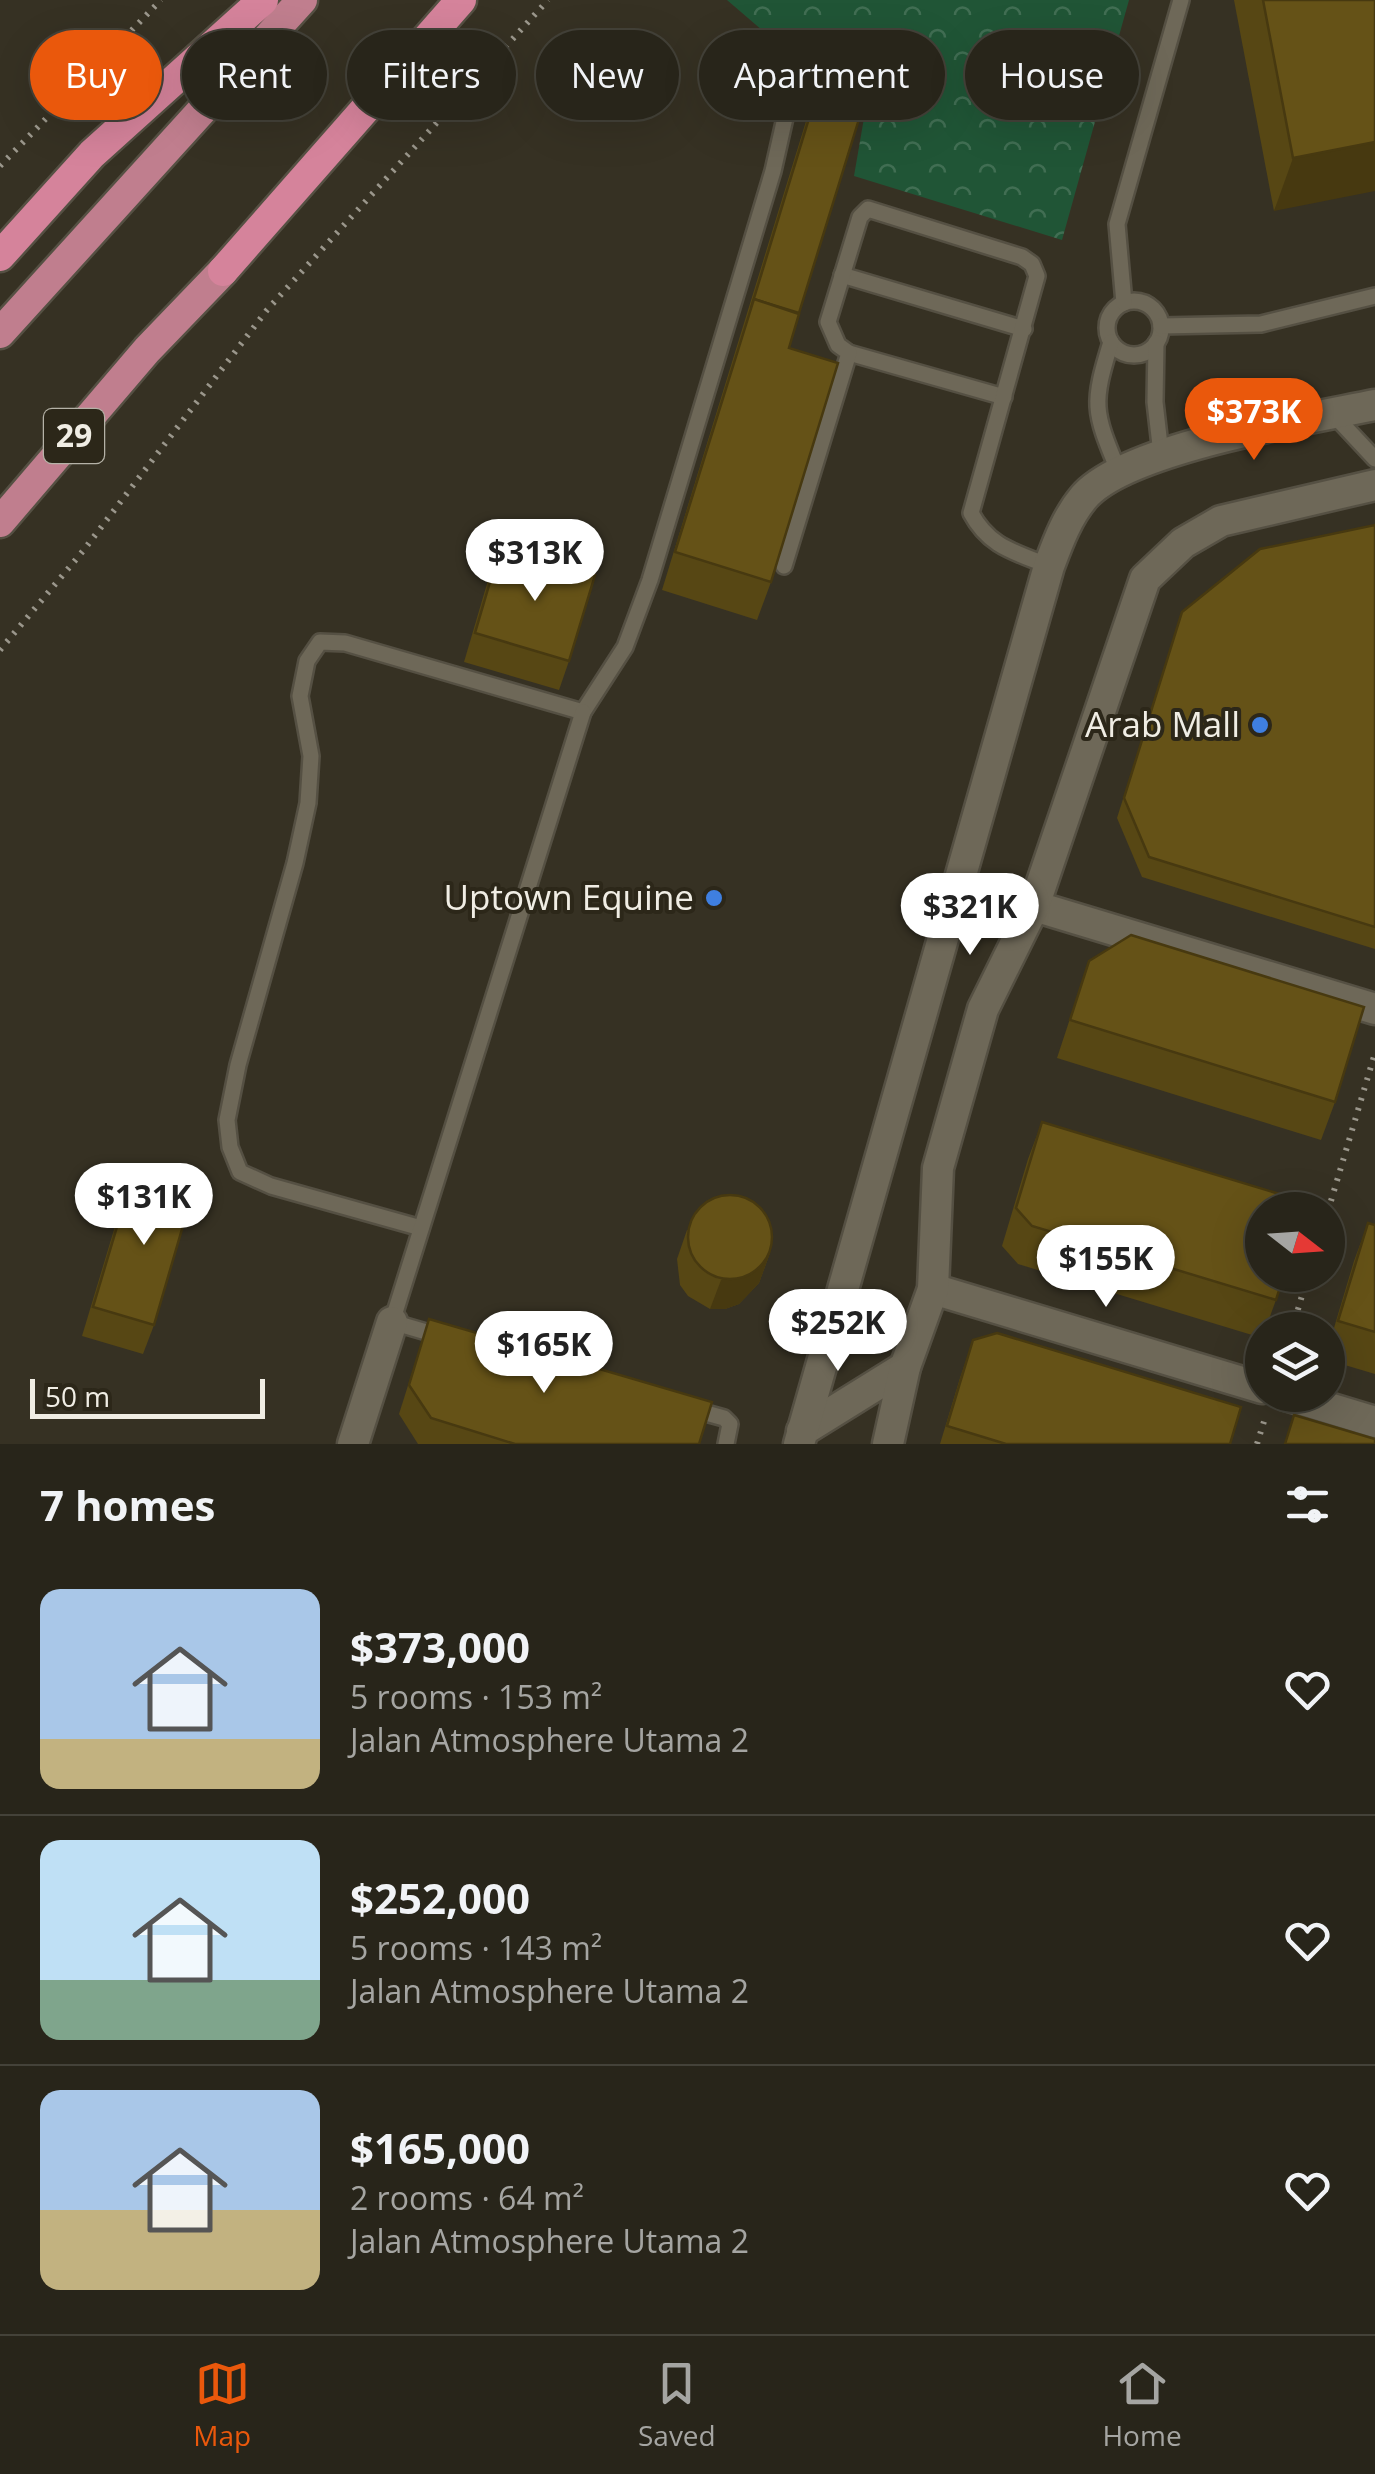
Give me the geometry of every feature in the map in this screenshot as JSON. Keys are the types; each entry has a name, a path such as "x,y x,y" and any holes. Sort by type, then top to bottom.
{"highway":[{"path":"0,256 92,154 264,0"},
{"path":"0,333 302,0"},
{"name":"29","path":"0,522 461,0"}],"street":[{"path":"800,1437 1049,566 1064,527 1085,496 1118,470 1161,454 1375,404"},
{"path":"888,1444 906,1367 932,1289 938,1168 983,1008 1034,906 1145,580 1182,543 1221,520 1375,485"},
{"path":"1034,906 1375,1009"},
{"path":"932,1289 1245,1383"},
{"path":"354,1444 392,1322"},
{"path":"800,1437 906,1367"},
{"path":"1342,1412 1375,1422"}],"lane":[{"path":"1124,303 1118,224 1181,0"},
{"path":"447,1338 392,1322 584,712 624,647 650,580 774,171 785,120"},
{"path":"1004,397 849,353 838,345 828,322 860,217 868,209 1022,256 1032,264 1037,276 1024,329 971,512 981,532 996,544 1049,566"},
{"path":"842,275 1024,329"},
{"path":"1161,326 1261,324 1375,296"},
{"path":"1156,343 1142,354 1116,349 1107,324 1116,308 1132,301 1148,305 1161,326 1156,343 1155,402 1161,454"},
{"path":"1111,342 1097,388 1098,422 1118,470"},
{"path":"784,566 849,353"},
{"path":"1332,414 1375,459"},
{"path":"422,1228 271,1186 240,1172 230,1147 227,1120 238,1066 308,803 310,756 300,696 306,661 320,642 346,642 584,712"},
{"path":"960,885 1034,906"},
{"path":"668,1402 724,1418 730,1424 726,1444"}],"path":[{"path":"0,166 161,0"},
{"path":"0,650 82,551 267,310 548,0"},
{"path":"1334,1192 1375,1053"}],"green space":[{"path":"727,0 1129,0 1121,30 965,30 965,120 1096,120 1062,240 854,176 864,120 945,120 945,30 762,30"}],"building":[{"path":"1263,0 1375,0 1375,142 1293,158"},
{"path":"809,120 859,120 799,313 754,299 751,308"},
{"path":"754,299 799,314 789,348 838,363 771,582 675,552"},
{"name":"Arab Mall","path":"1375,525 1375,927 1149,857 1124,798 1182,612 1260,549"},
{"path":"500,548 595,575 569,661 475,633"},
{"path":"1131,935 1364,1007 1335,1102 1070,1020 1089,961"},
{"path":"1042,1122 1273,1192 1245,1192 1245,1291 1032,1226 1016,1208"},
{"path":"134,1170 194,1188 154,1325 93,1307"},
{"path":"730,1195 746,1198 760,1207 769,1221 769,1253 760,1267 746,1276 730,1279 714,1276 700,1267 691,1253 688,1237 691,1221 700,1207 714,1198"},
{"path":"1368,1223 1375,1225 1375,1332 1345,1323 1345,1312 1341,1312"},
{"path":"1250,1292 1279,1292 1276,1300"},
{"path":"429,1319 712,1402 699,1444 515,1444 431,1418 409,1385"},
{"path":"997,1333 1241,1407 1230,1444 1006,1444 947,1426 973,1340"},
{"path":"1294,1415 1375,1439 1375,1444 1285,1444"}],"place":[{"name":"Arab Mall","path":"1260,725"},
{"name":"Uptown Equine","path":"714,898"}]}
